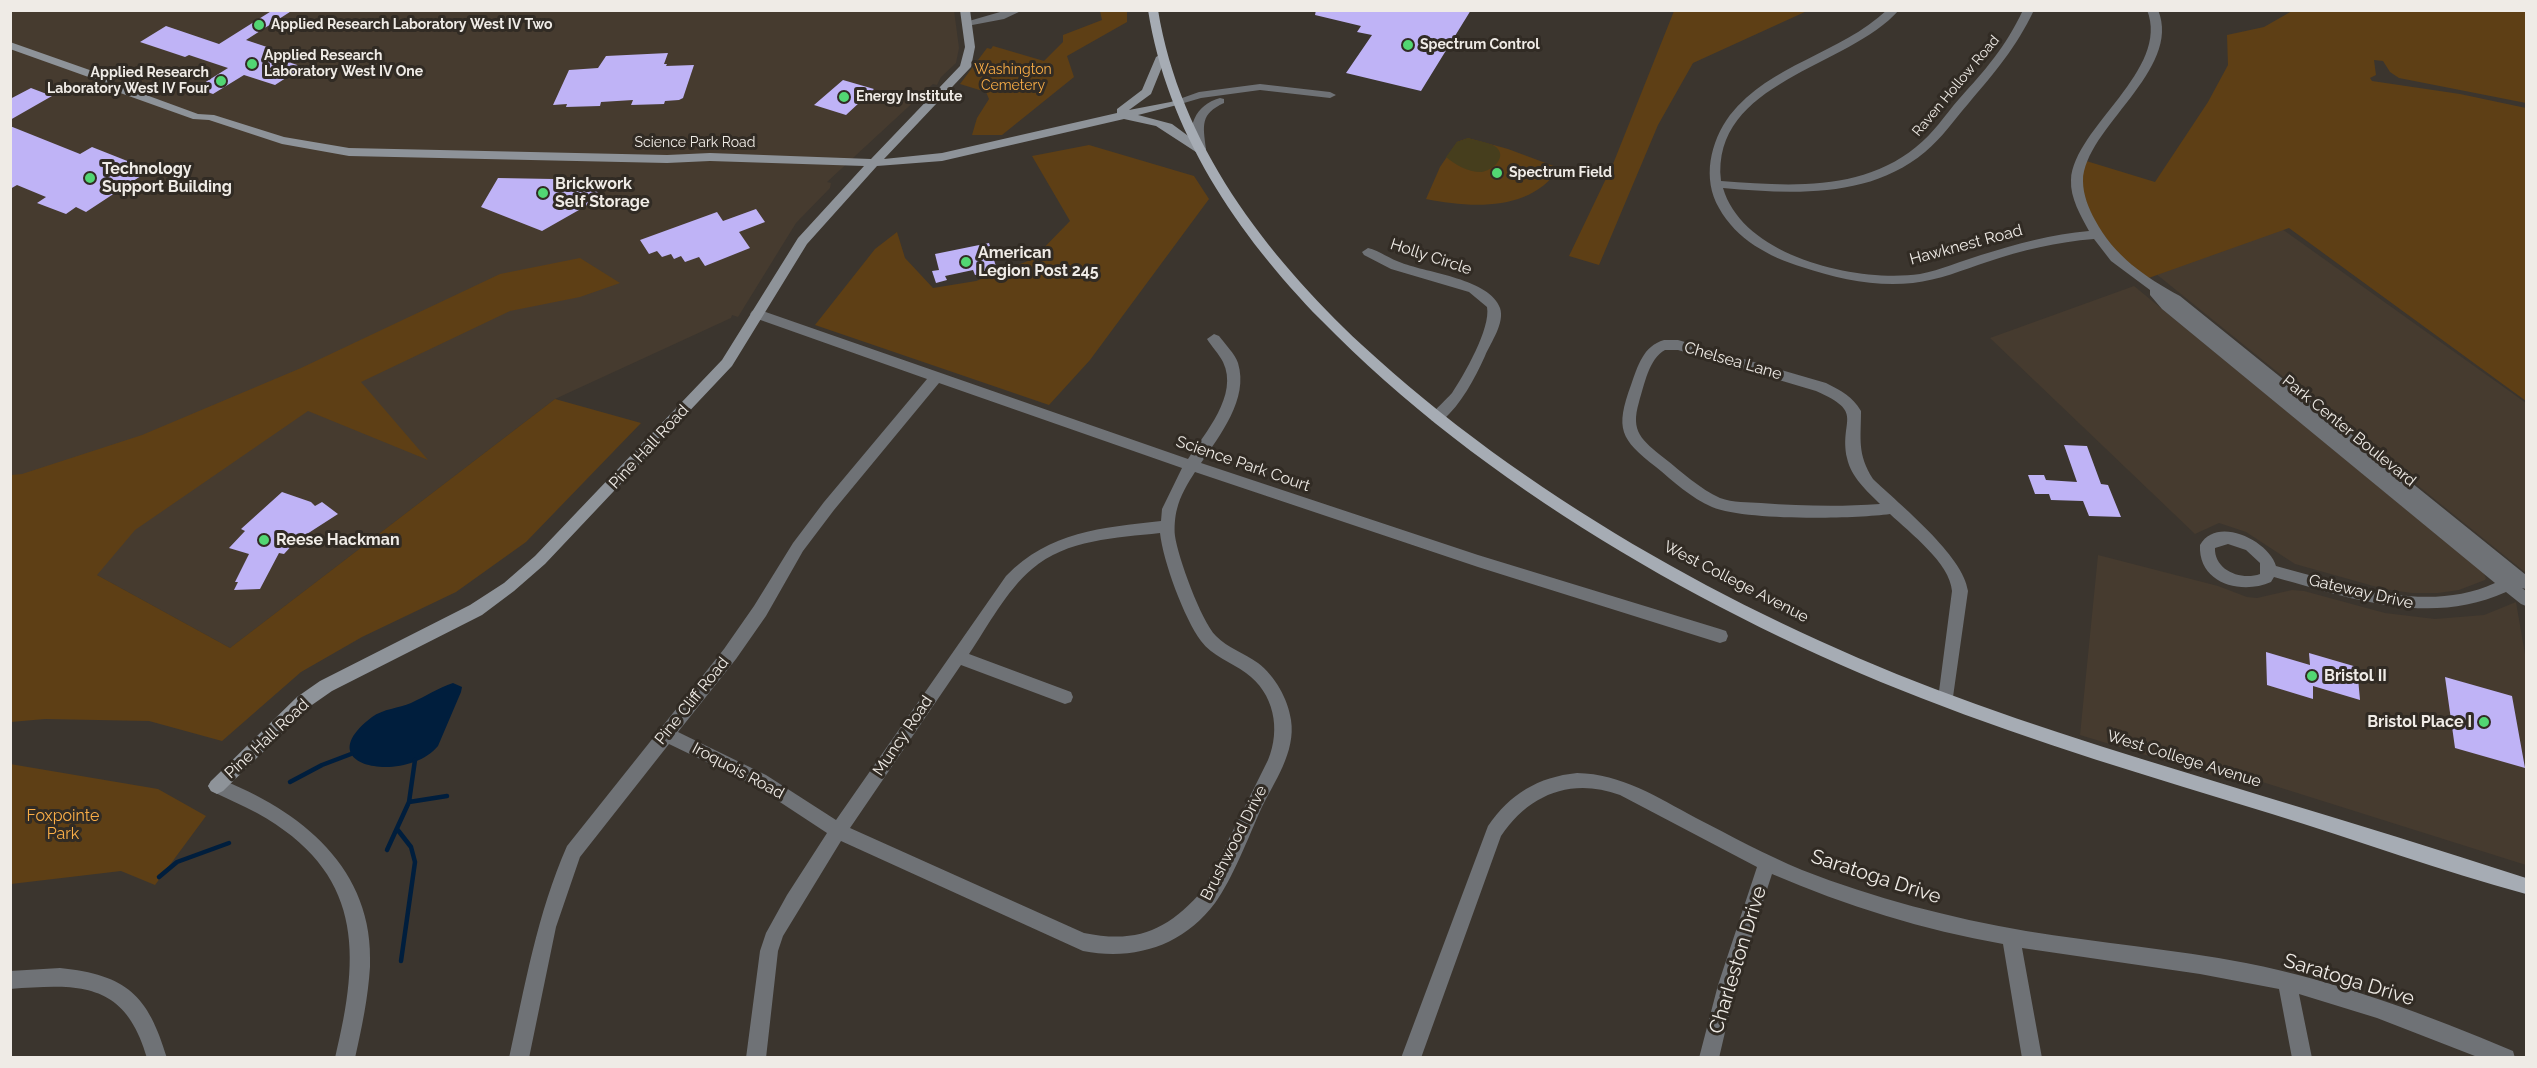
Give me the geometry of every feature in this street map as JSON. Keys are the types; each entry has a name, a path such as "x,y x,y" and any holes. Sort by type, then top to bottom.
{"main road":[{"name":"Pine Hall Road","path":"217,786 303,702 326,686 476,610 509,587 540,560 727,363 810,230 965,67 970,47 965,10"},
{"name":"West College Avenue","path":"1153,10 1161,57 1178,102 1200,149 1229,200 1246,224 1313,305 1370,360 1437,417 1481,451 1587,522 1698,587 1756,617 1884,676 2087,750 2526,886"},
{"name":"Science Park Road","path":"10,45 99,77 102,83 197,117 210,117 282,140 349,152 873,162 963,154 1178,102"},
{"path":"1099,121 1128,108 1147,92 1153,82 1161,57"},
{"path":"1099,121 1128,118 1160,122 1177,130 1200,149"}],"street":[{"path":"967,22 1000,17 1018,10"},
{"name":"Hawknest Road","path":"1894,10 1878,26 1853,42 1784,74 1753,96 1732,121 1723,136 1716,161 1715,184 1719,199 1732,219 1766,247 1806,265 1860,277 1893,279 1929,276 2024,246 2055,239 2097,235"},
{"name":"Raven Hollow Road","path":"1715,184 1770,188 1821,187 1871,177 1905,162 1933,137 1998,63 2011,45 2029,10"},
{"name":"Park Center Boulevard","path":"2152,10 2156,20 2157,36 2142,73 2126,99 2087,151 2078,176 2081,200 2097,235 2124,265 2152,287 2184,306 2518,582 2526,600"},
{"path":"1178,102 1199,95 1260,87 1329,95"},
{"path":"1178,102 1203,104 1262,95 1274,90"},
{"path":"1200,149 1197,125 1199,117 1206,108 1220,101"},
{"name":"Holly Circle","path":"1368,252 1396,266 1474,289 1486,296 1493,304 1496,314 1460,391 1449,408 1437,417"},
{"name":"Park Center Boulevard","path":"2152,287 2167,306 2286,403 2518,582"},
{"name":"Science Park Court","path":"758,314 1191,465 1460,555 1720,636"},
{"name":"Brushwood Drive","path":"838,831 1083,942 1102,947 1122,948 1142,944 1171,933 1196,914 1210,895 1228,860 1283,742 1282,713 1266,681 1253,669 1227,654 1207,637 1195,616 1168,539 1169,510 1181,481 1215,431 1233,395 1231,364 1214,339"},
{"name":"Chelsea Lane","path":"1892,508 1871,511 1747,508 1726,506 1713,500 1643,449 1633,437 1628,413 1651,353 1666,344 1678,345 1821,387 1843,397 1854,411 1854,457 1857,466 1868,483 1948,562 1959,580 1960,591 1946,699"},
{"name":"Pine Cliff Road","path":"519,1058 550,919 563,874 573,852 730,654 760,611 798,547 829,506 937,377"},
{"name":"Muncy Road","path":"756,1058 769,951 775,933 838,831 1011,580 1039,553 1077,539 1167,525"},
{"name":"Gateway Drive","path":"2269,570 2382,600 2415,605 2469,601 2518,582"},
{"path":"958,657 1065,697"},
{"name":"Iroquois Road","path":"666,734 760,780 838,831"},
{"name":"Saratoga Drive","path":"1411,1058 1494,832 1507,812 1531,792 1565,782 1603,783 1651,802 1767,863 1845,893 1937,922 2011,937 2245,972 2341,998 2506,1058"},
{"path":"217,786 269,811 304,833 326,855 342,880 355,913 361,961 357,1008 345,1058"},
{"name":"Charleston Drive","path":"1709,1058 1727,985 1767,863"},
{"path":"2011,937 2032,1058"},
{"path":"10,980 64,976 86,979 106,987 126,999 142,1015 152,1036 157,1058"},
{"path":"2287,983 2302,1058"}],"shaded area":[{"path":"954,10 959,48 956,63 941,77 937,85 933,84 827,182 831,183 830,188 796,223 738,317 732,315 731,318 555,399 230,648 97,575 11,537 10,11"},
{"path":"2275,224 2526,403 2526,573 2150,269"},
{"path":"2134,286 2483,572 2485,580 2459,590 2438,593 2412,593 2384,589 2295,564 2246,532 2219,523 2195,534 1990,338"},
{"path":"2098,555 2218,586 2247,597 2257,598 2292,590 2304,591 2385,613 2435,619 2484,615 2516,602 2526,660 2526,865 2256,780 2244,785 2080,735"}],"green space":[{"name":"Washington Cemetery","path":"1100,11 1127,11 1127,22 1067,56 1074,77 1002,135 972,135 977,118 989,99 986,92 960,84 987,48 991,49 993,46 1044,61 1063,42 1063,35 1102,20"},
{"path":"1674,11 1807,11 1693,63 1658,125 1599,265 1569,256 1613,164"},
{"path":"2292,11 2526,11 2526,103 2399,78 2390,72 2383,61 2374,60 2376,75 2370,78 2372,81 2460,94 2526,108 2526,401 2289,228 2143,280 2089,218 2085,211 2082,193 2083,160 2155,182 2208,102 2228,65 2227,35 2264,27"},
{"name":"Spectrum Field","path":"1468,138 1508,149 1559,168 1533,193 1516,200 1480,205 1426,199 1440,167 1457,142"},
{"path":"1089,145 1194,176 1209,199 1090,360 1049,405 815,325 875,249 897,232 905,258 933,288 976,281 1033,259 1070,221 1032,156"},
{"path":"580,258 620,283 580,297 510,311 361,382 428,460 308,411 135,530 97,575 230,648 555,399 641,423 526,542 456,592 362,637 301,672 222,741 149,721 45,719 11,722 11,475 22,474 142,435 301,368 500,274"},
{"name":"Foxpointe Park","path":"10,764 158,789 206,816 155,885 121,871 11,884"}],"sand":[{"path":"1468,138 1496,147 1500,155 1497,163 1485,171 1476,172 1462,168 1446,157 1457,142"}],"water":[{"path":"453,683 462,687 461,692 438,746 424,758 405,765 386,767 368,765 355,759 350,748 354,734 372,717 411,703"}],"building":[{"path":"273,10 293,10 246,40 273,49 270,51 273,52 268,55 303,67 275,85 244,75 213,94 196,88 228,68 140,42 166,26 219,44"},
{"name":"Spectrum Control","path":"1316,10 1471,10 1421,91 1346,73 1372,35 1357,32 1361,26 1315,15"},
{"path":"668,53 664,64 667,64 666,66 694,65 683,98 679,100 665,101 664,104 631,105 633,100 601,102 600,106 553,105 569,70 598,68 606,56"},
{"name":"Energy Institute","path":"843,80 874,89 846,115 814,105"},
{"path":"31,88 52,96 10,120 10,99"},
{"name":"Technology Support Building","path":"10,126 80,154 92,147 150,170 86,212 76,207 66,214 37,203 46,197 17,185 10,189"},
{"name":"Brickwork Self Storage","path":"498,178 608,180 586,206 542,231 481,207"},
{"path":"756,209 765,222 739,232 750,248 705,266 699,257 685,262 681,256 674,259 671,254 662,257 657,251 649,254 640,240 717,212 723,221"},
{"name":"American Legion Post 245","path":"989,243 997,270 975,275 973,270 945,276 947,280 936,283 932,271 939,270 935,254"},
{"path":"2064,445 2087,446 2101,484 2108,485 2121,517 2089,516 2083,501 2051,500 2049,494 2035,494 2028,475 2044,475 2046,480 2077,482"},
{"name":"Reese Hackman","path":"282,492 311,502 315,506 322,502 338,514 296,541 284,554 279,553 260,589 234,590 238,582 235,582 249,554 229,548 245,531 241,529"},
{"name":"Bristol II","path":"2266,652 2310,665 2309,653 2357,667 2360,700 2313,686 2313,699 2267,685"},
{"name":"Bristol Place I","path":"2445,677 2512,696 2525,768 2455,748"}],"waterway":[{"path":"290,782 322,765 351,754"},
{"path":"409,802 415,760"},
{"path":"409,802 447,796"},
{"path":"387,850 409,802"},
{"path":"397,829 411,847 415,862 401,961"},
{"path":"159,877 177,862 229,843"}],"place":[{"name":"Applied Research Laboratory West IV Two","path":"259,25"},
{"name":"Spectrum Control","path":"1408,45"},
{"name":"Applied Research Laboratory West IV One","path":"252,64"},
{"name":"Applied Research Laboratory West IV Four","path":"221,81"},
{"name":"Energy Institute","path":"844,97"},
{"name":"Spectrum Field","path":"1497,173"},
{"name":"Technology Support Building","path":"90,178"},
{"name":"Brickwork Self Storage","path":"543,193"},
{"name":"American Legion Post 245","path":"966,262"},
{"name":"Reese Hackman","path":"264,540"},
{"name":"Bristol II","path":"2312,676"},
{"name":"Bristol Place I","path":"2484,722"}]}
